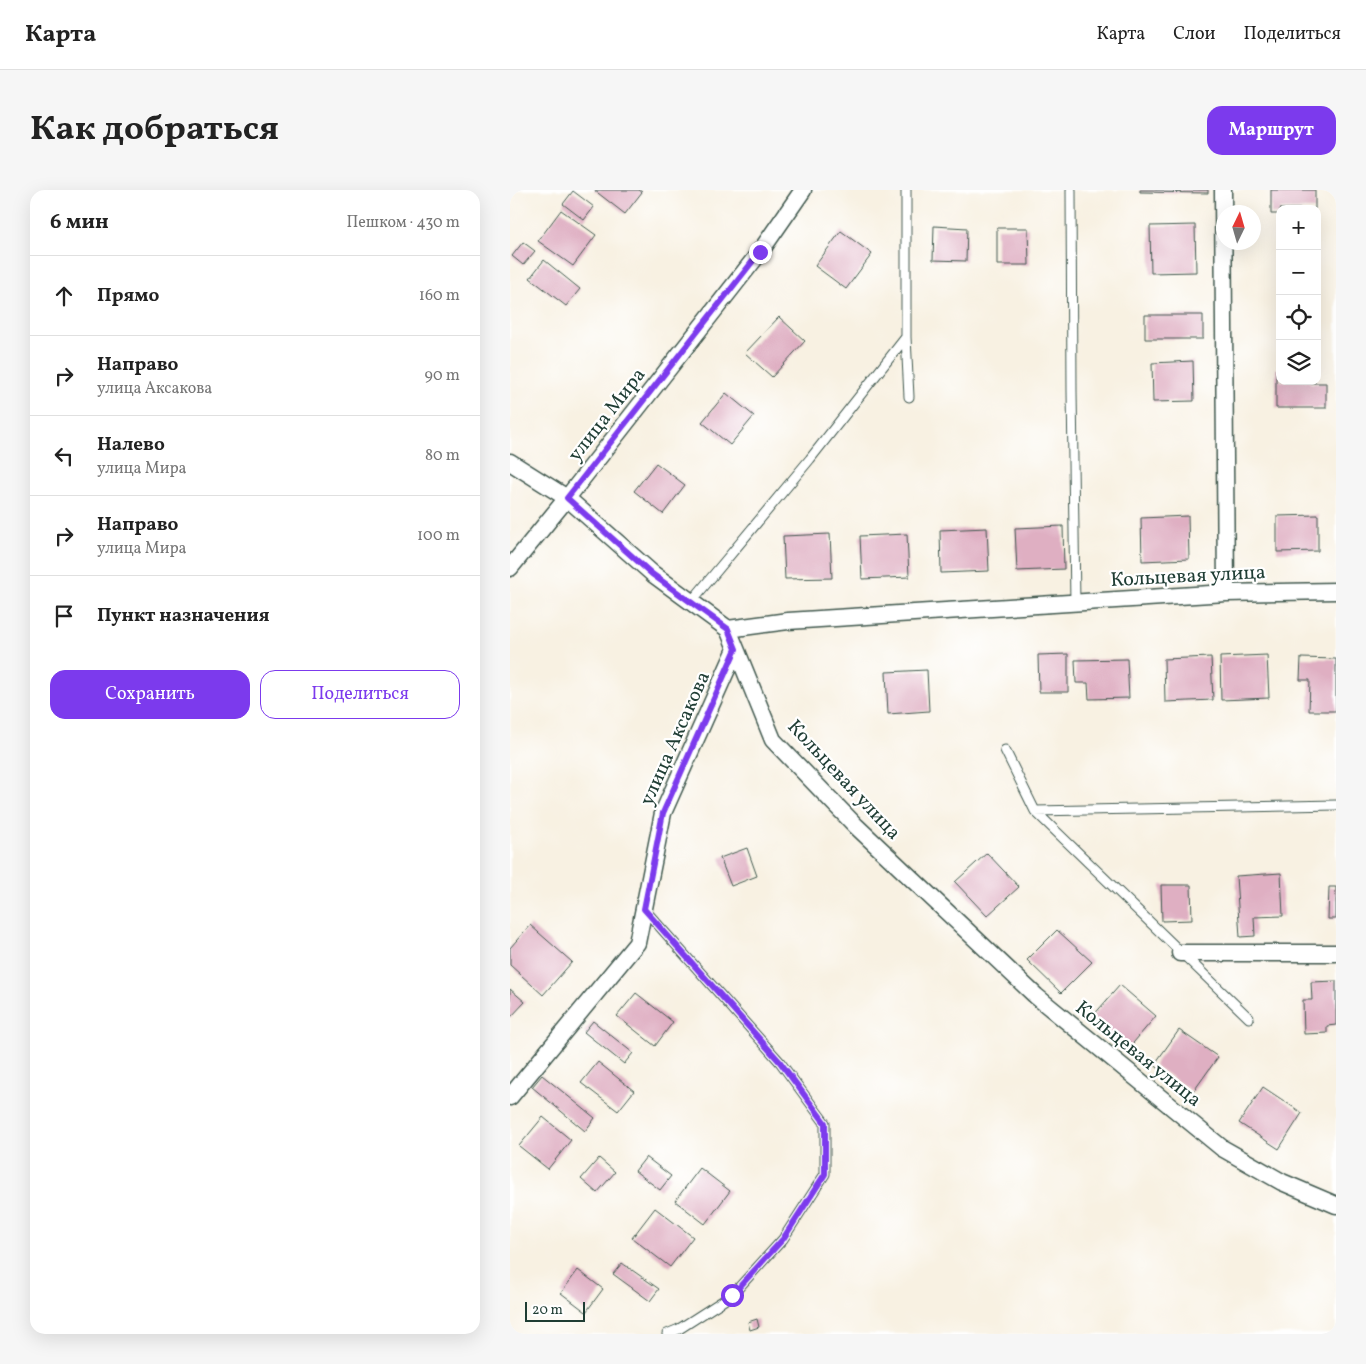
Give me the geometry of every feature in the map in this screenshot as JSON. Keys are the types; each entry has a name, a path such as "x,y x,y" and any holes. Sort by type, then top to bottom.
{"street":[{"name":"улица Мира","path":"567,498 760,252 803,190"},
{"path":"1223,190 1226,593"},
{"path":"510,462 567,498 652,574 728,629"},
{"path":"510,568 567,498"},
{"name":"Кольцевая улица","path":"1336,591 1226,593 788,621 728,629 774,740 856,826 1036,996 1222,1148 1282,1182 1336,1205"},
{"name":"улица Аксакова","path":"510,1097 637,943 663,813 736,649"},
{"path":"1180,952 1336,953"}],"lane":[{"path":"906,190 906,337 909,397"},
{"path":"1071,190 1075,603"},
{"path":"691,602 810,459 906,337"},
{"path":"1005,750 1035,811 1248,1018"},
{"path":"1035,811 1336,804"},
{"path":"644,909 780,1062 825,1123 825,1174 783,1239 732,1295 679,1329 667,1334"}],"building":[{"path":"594,190 639,190 642,192 625,214"},
{"path":"1140,190 1208,190 1208,193 1140,192"},
{"path":"1271,190 1315,190 1315,205 1276,205 1276,214 1271,214"},
{"path":"573,191 594,207 584,220 563,204"},
{"path":"561,210 596,235 573,266 538,241"},
{"path":"1195,225 1196,272 1151,273 1150,226"},
{"path":"934,226 967,228 966,261 933,260"},
{"path":"997,228 1028,228 1029,265 997,265"},
{"path":"841,231 872,254 846,289 815,266"},
{"path":"523,242 535,251 523,265 512,256"},
{"path":"544,260 580,289 566,306 530,278"},
{"path":"1145,315 1203,315 1203,339 1145,339"},
{"path":"779,317 805,341 772,377 745,353"},
{"path":"1193,361 1194,401 1153,402 1152,363"},
{"path":"1321,383 1326,383 1326,408 1276,408 1276,385 1321,385"},
{"path":"726,393 754,416 730,445 702,422"},
{"path":"656,463 685,485 663,514 634,491"},
{"path":"1318,515 1318,551 1277,552 1277,516"},
{"path":"1188,516 1189,559 1142,561 1141,518"},
{"path":"1063,526 1064,569 1017,571 1015,528"},
{"path":"987,528 989,571 941,573 940,530"},
{"path":"830,534 832,578 785,579 783,536"},
{"path":"907,534 909,577 862,579 860,536"},
{"path":"1068,654 1068,692 1039,692 1038,655"},
{"path":"1267,655 1269,698 1221,700 1220,657"},
{"path":"1211,657 1213,700 1165,702 1164,659"},
{"path":"1301,658 1336,659 1336,711 1309,711 1310,680 1300,680"},
{"path":"1127,659 1129,698 1089,699 1088,683 1076,683 1075,660"},
{"path":"927,670 929,711 888,714 886,672"},
{"path":"747,848 757,876 731,886 720,858"},
{"path":"987,853 1019,887 987,916 955,882"},
{"path":"1281,873 1283,916 1254,917 1255,936 1240,937 1236,876"},
{"path":"1161,885 1191,885 1192,920 1162,921"},
{"path":"1329,887 1336,887 1336,919 1328,919"},
{"path":"530,925 572,962 543,995 510,965 510,948"},
{"path":"1057,930 1092,962 1061,993 1027,960"},
{"path":"1336,981 1336,1025 1327,1026 1327,1033 1304,1034 1303,1000 1312,1000 1311,982"},
{"path":"1120,985 1156,1016 1128,1049 1092,1017"},
{"path":"510,989 525,1002 510,1018"},
{"path":"636,993 673,1022 655,1046 617,1016"},
{"path":"593,1021 633,1053 624,1064 584,1032"},
{"path":"1179,1030 1218,1057 1193,1092 1154,1065"},
{"path":"598,1062 634,1091 618,1111 581,1083"},
{"path":"542,1075 595,1118 585,1131 532,1087"},
{"path":"1263,1087 1302,1113 1279,1149 1239,1123"},
{"path":"543,1117 571,1140 548,1169 519,1146"},
{"path":"646,1157 671,1176 660,1190 635,1171"},
{"path":"599,1158 615,1172 597,1193 581,1179"},
{"path":"700,1168 730,1191 705,1224 675,1201"},
{"path":"655,1208 693,1237 670,1267 632,1238"},
{"path":"622,1263 659,1289 650,1301 613,1274"},
{"path":"578,1270 603,1289 586,1312 561,1293"},
{"path":"757,1319 759,1327 750,1330 748,1322"}],"route":[{"path":"732,1295 783,1239 825,1174 825,1123 780,1062 644,909 663,813 736,649 728,629 652,574 567,498 760,252"}]}
